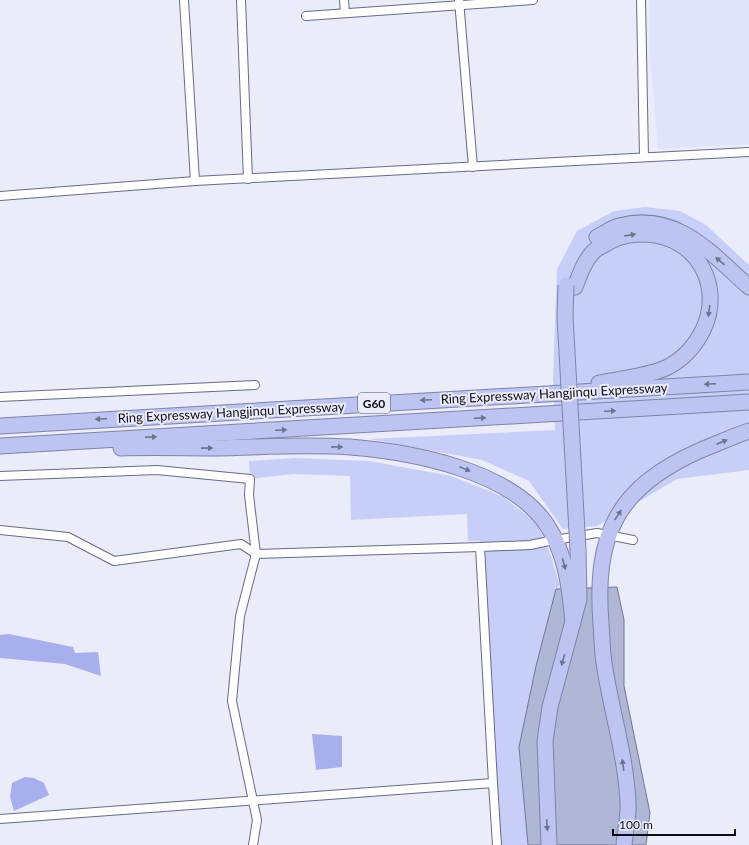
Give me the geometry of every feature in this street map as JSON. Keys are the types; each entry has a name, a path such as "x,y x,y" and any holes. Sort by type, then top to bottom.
{"highway":[{"path":"604,663 595,644 582,550 565,316 577,258 595,238 617,226 645,221 671,226 696,241 749,287"},
{"path":"543,393 636,376 667,367 684,356 697,342 707,321 711,297 706,277 696,257 683,245 672,239 654,235 634,234 617,238 594,251 571,286"},
{"name":"Ring Expressway Hangjinqu Expressway","path":"0,426 749,382"},
{"name":"Ring Expressway Hangjinqu Expressway","path":"0,446 749,402"},
{"path":"624,845 628,804 618,734 604,663 599,577 605,542 615,517 636,492 661,472 687,457 749,431"},
{"path":"0,451 284,446 351,448 402,455 457,466 495,481 524,500 546,524 561,551 570,586 574,622"},
{"path":"549,845 545,741 550,707 574,622 580,592 582,550"}],"street":[{"path":"184,0 195,182"},
{"path":"241,0 248,178"},
{"path":"344,0 344,13"},
{"path":"306,16 459,3 533,0"},
{"path":"641,0 644,157"},
{"path":"459,3 473,166"},
{"path":"0,196 248,178 749,152"},
{"path":"0,397 255,385"},
{"path":"0,476 157,470 250,479 249,495 256,554 240,616 232,701 257,820 253,845"},
{"path":"0,530 68,538 114,561 241,544 256,554 530,545 549,541"},
{"path":"560,540 597,533 602,534"},
{"path":"613,536 632,540"},
{"path":"480,547 497,845"},
{"path":"0,819 493,783"}],"shaded area":[{"path":"650,0 749,0 749,144 658,149 650,54"},
{"path":"645,207 680,211 706,225 749,265 749,470 677,479 597,526 563,529 529,481 482,460 370,439 555,430 553,379 557,269 577,231 614,211"},
{"path":"295,458 369,461 451,476 502,496 537,523 551,556 560,585 556,589 536,666 519,747 528,845 497,845 480,541 468,541 467,514 351,520 350,476 293,474 250,479 249,461"},
{"path":"9,634 73,647 75,653 98,652 101,676 65,664 0,658 0,635"},
{"path":"312,734 342,736 342,767 316,770"},
{"path":"25,777 34,778 44,783 49,795 14,811 10,797 12,783"}],"building":[{"path":"617,587 624,620 624,686 650,813 646,845 528,845 519,747 536,666 556,589"}]}
